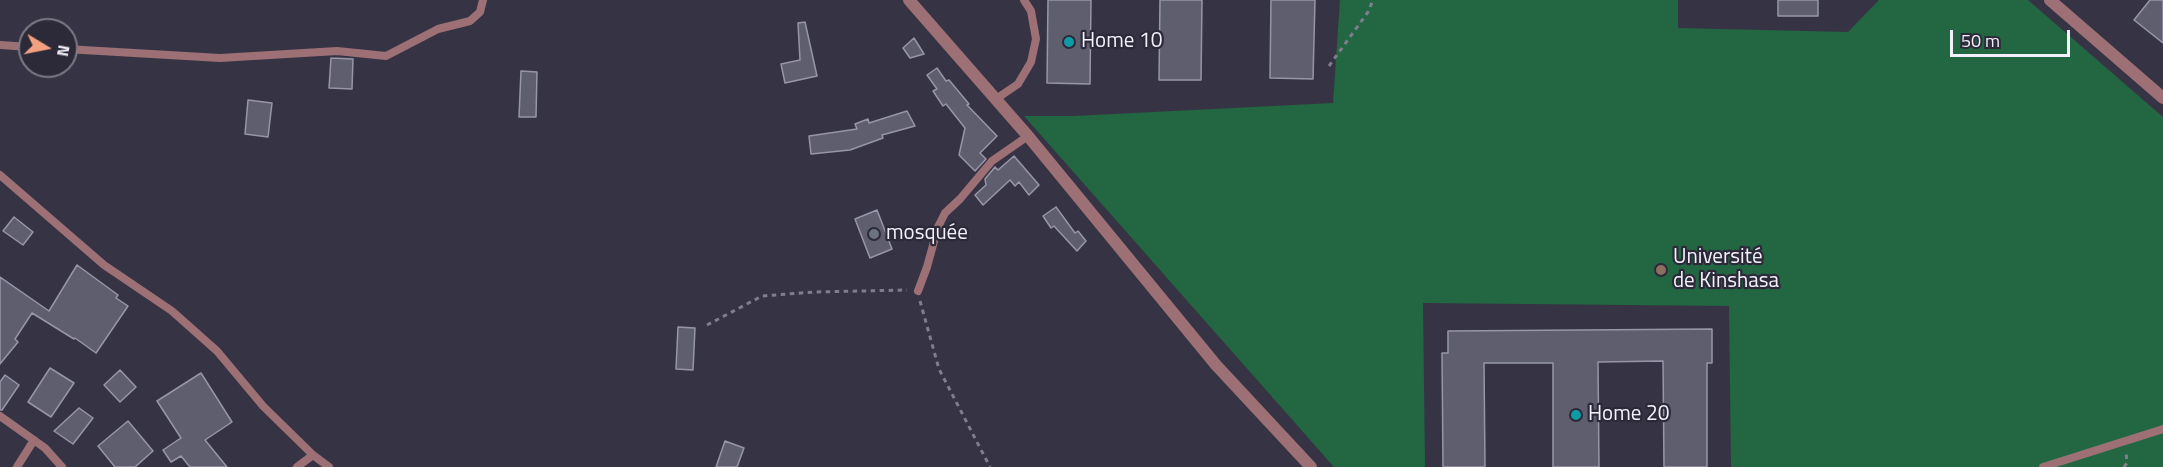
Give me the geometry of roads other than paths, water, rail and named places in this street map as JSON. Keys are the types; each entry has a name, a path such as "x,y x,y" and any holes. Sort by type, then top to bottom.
{"street":[{"path":"909,0 1028,136 1216,365 1311,467"},
{"path":"2050,0 2163,98"}],"lane":[{"path":"78,50 220,58 337,51 386,56 438,29 470,21 480,12 483,0"},
{"path":"996,99 1018,84 1031,62 1036,39 1031,11 1024,0"},
{"path":"0,45 18,46"},
{"path":"918,291 938,227 945,213 992,161 1028,136"},
{"path":"0,175 111,271 157,300 187,324 217,351 263,406 313,455 329,467"},
{"path":"0,416 55,457 62,467"},
{"path":"2043,467 2163,429"},
{"path":"17,467 34,440"},
{"path":"297,467 313,455"}],"place":[{"name":"Home 10","path":"1069,42"},
{"name":"mosquée","path":"874,234"},
{"name":"Université de Kinshasa","path":"1661,270"},
{"name":"Home 20","path":"1576,415"}]}
